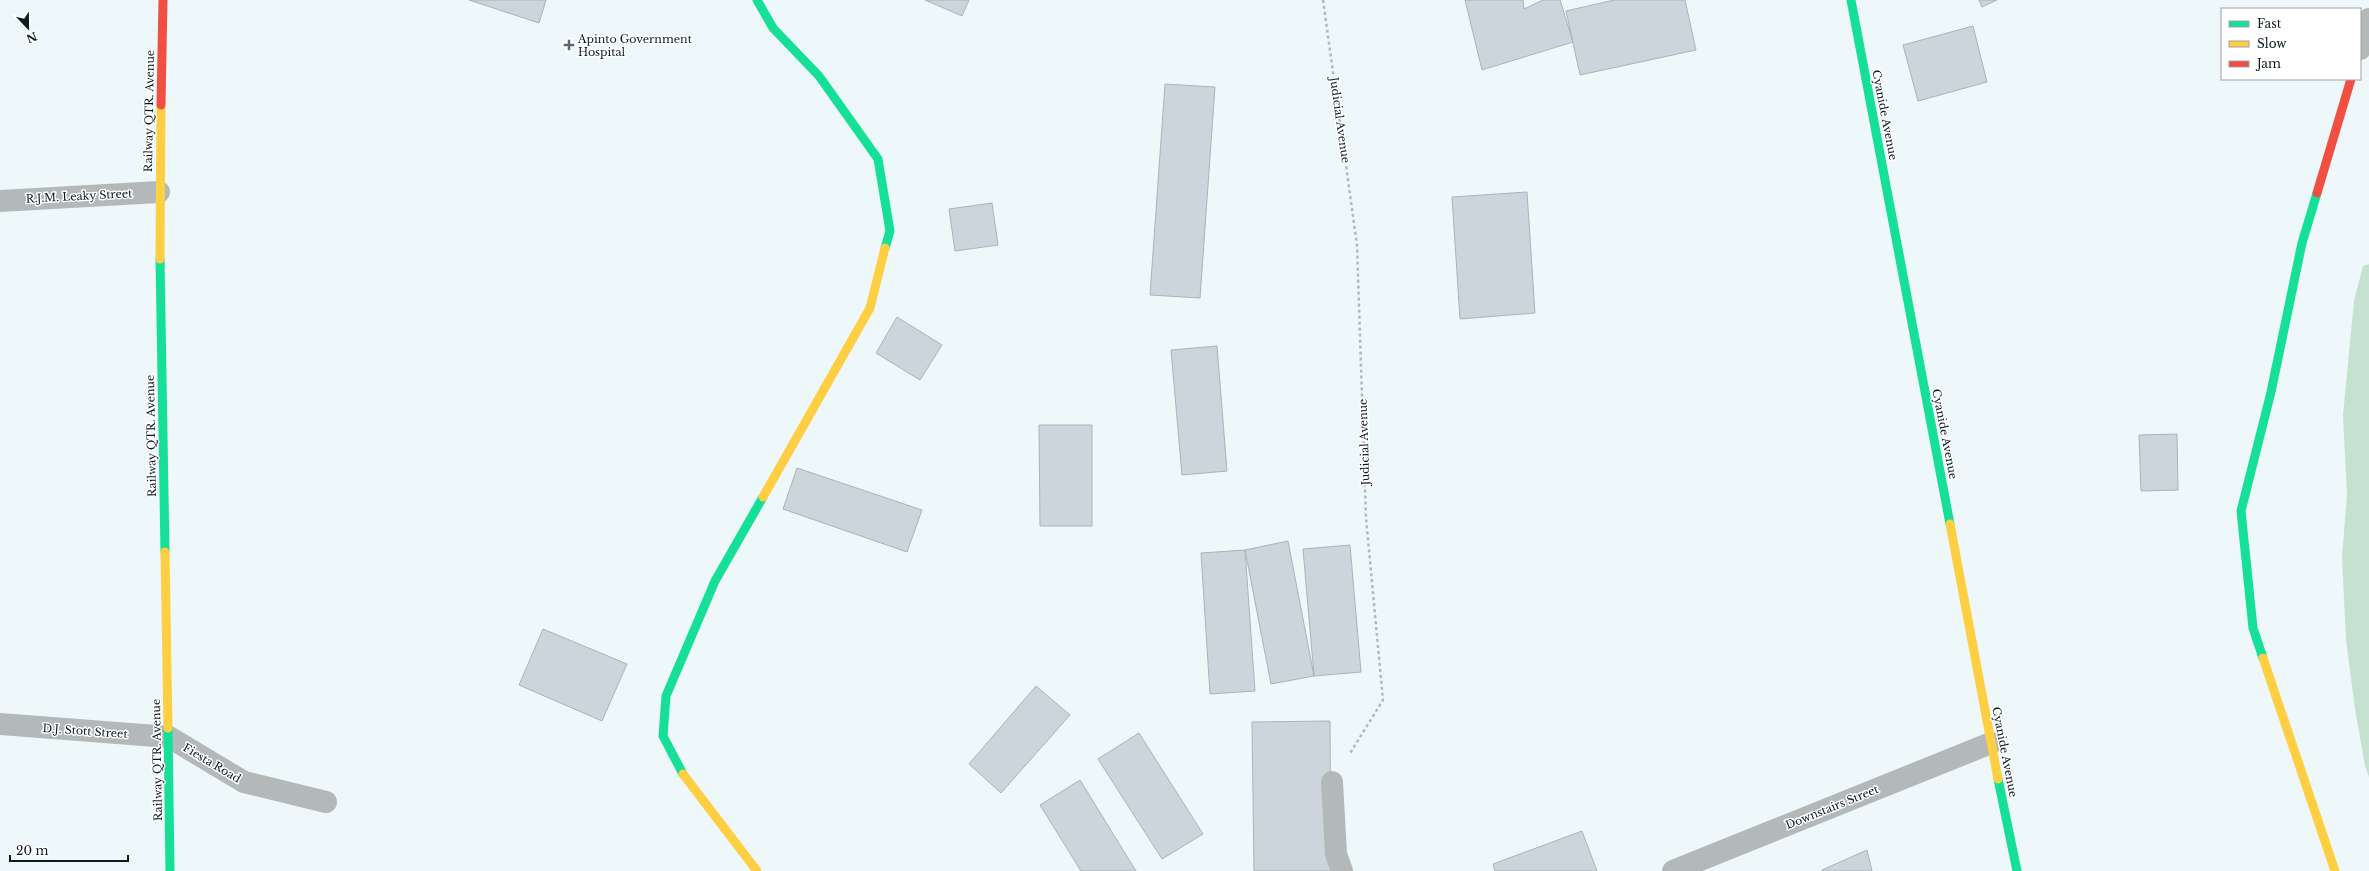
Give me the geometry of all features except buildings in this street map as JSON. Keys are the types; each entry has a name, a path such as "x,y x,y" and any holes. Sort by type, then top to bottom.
{"street":[{"name":"Railway QTR. Avenue","path":"163,0 159,192 170,871"},
{"path":"757,0 773,28 819,76 878,159 890,230 870,308 715,581 666,696 663,736 678,768 757,871"},
{"name":"Cyanide Avenue","path":"1851,0 1991,743 2017,871"},
{"path":"2361,46 2369,19"},
{"path":"2335,871 2253,628 2241,512 2271,392 2302,243 2351,80"},
{"name":"R.J.M. Leaky Street","path":"0,201 159,192"},
{"name":"D.J. Stott Street","path":"0,724 169,737"},
{"name":"Fiesta Road","path":"169,737 244,782 326,802"},
{"name":"Downstairs Street","path":"1674,871 1991,743"},
{"path":"1332,782 1336,854 1342,871"}],"path":[{"name":"Judicial Avenue","path":"1323,0 1357,245 1366,518 1382,700 1332,782"}],"green space":[{"path":"2369,264 2369,777 2365,766 2355,709 2346,640 2342,558 2347,494 2343,415 2354,301 2363,266"}],"traffic: fast":[{"path":"757,0 773,28 819,76 878,159 890,231 885,248"},
{"path":"1851,0 1950,524"},
{"path":"2263,658 2253,628 2241,511 2271,392 2302,243 2317,193"},
{"path":"160,259 165,552"},
{"path":"683,774 663,736 666,696 715,581 763,497"},
{"path":"168,728 170,871"},
{"path":"1998,779 2017,871"}],"traffic: slow":[{"path":"160,259 161,105"},
{"path":"763,497 870,308 885,248"},
{"path":"1950,524 1998,779"},
{"path":"165,552 168,728"},
{"path":"2263,658 2335,871"},
{"path":"683,774 757,871"}],"traffic: jam":[{"path":"161,105 163,0"},
{"path":"2317,193 2351,80"}],"place":[{"name":"Apinto Government Hospital","path":"569,45"}]}
